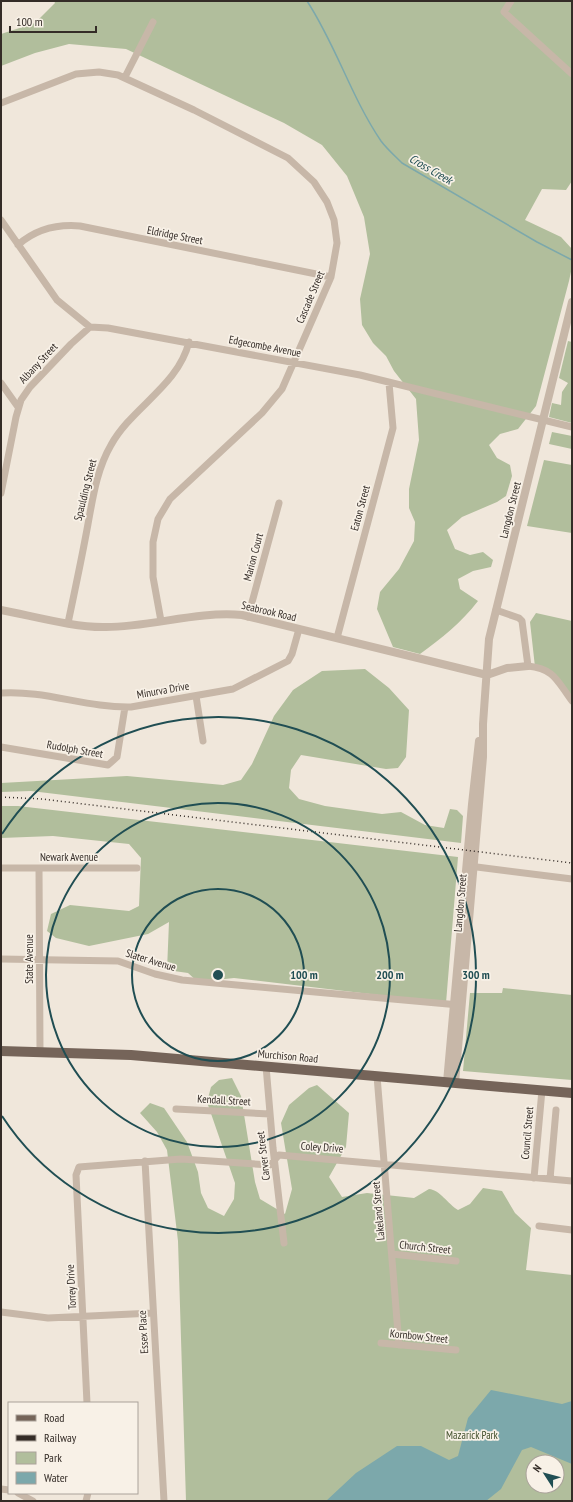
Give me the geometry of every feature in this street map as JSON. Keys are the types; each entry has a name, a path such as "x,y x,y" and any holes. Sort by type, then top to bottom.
{"main road":[{"name":"Murchison Road","path":"1,1050 40,1050 130,1055 572,1093"}],"street":[{"path":"511,1 504,12 572,74"},
{"path":"125,77 153,22"},
{"name":"Cascade Street","path":"1,103 76,74 99,72 125,77 277,152 306,173 327,202 334,220 337,243 331,277 282,389 270,405 170,499 163,508 156,527 153,542 153,577 161,621"},
{"path":"1,220 57,300 90,328"},
{"name":"Eldridge Street","path":"18,245 30,235 45,229 56,226 80,226 331,277"},
{"name":"Langdon Street","path":"451,1083 453,1004 483,757 482,724 489,639 572,302"},
{"name":"Edgecombe Avenue","path":"90,328 108,328 295,362 544,419 572,427"},
{"name":"Albany Street","path":"1,493 18,407 30,387 71,344 90,328"},
{"name":"Spaulding Street","path":"68,623 97,480 106,454 128,421 175,372 184,358 189,342"},
{"path":"1,383 18,407"},
{"name":"Eaton Street","path":"337,638 393,428 389,383"},
{"name":"Marion Court","path":"248,616 279,503"},
{"name":"Seabrook Road","path":"1,610 68,623 106,627 208,614 248,616 487,675"},
{"path":"496,610 519,618 522,621 528,666"},
{"name":"Minurva Drive","path":"1,693 26,692 84,704 125,707 196,696 241,687 260,675 286,664 291,658 299,629"},
{"path":"487,675 507,668 528,666 546,669 552,674 572,701"},
{"path":"196,696 203,741"},
{"name":"Rudolph Street","path":"1,747 108,765 117,756 125,707"},
{"path":"470,866 572,879"},
{"name":"Langdon Street","path":"451,1083 462,1005 470,866"},
{"name":"Newark Avenue","path":"1,868 137,868"},
{"name":"State Avenue","path":"39,868 40,1050"},
{"name":"Slater Avenue","path":"1,959 118,961 155,974 182,980 462,1005"},
{"name":"Carver Street","path":"266,1066 284,1243"},
{"name":"Lakeland Street","path":"377,1076 399,1345"},
{"name":"Council Street","path":"534,1178 542,1090"},
{"name":"Kendall Street","path":"176,1109 270,1114"},
{"path":"550,1179 556,1110"},
{"name":"Coley Drive","path":"77,1171 79,1167 83,1166 181,1159 270,1165 279,1155 385,1163 572,1181"},
{"name":"Essex Place","path":"145,1161 164,1501"},
{"name":"Torrey Drive","path":"77,1171 87,1402"},
{"path":"539,1226 572,1230"},
{"name":"Church Street","path":"392,1254 456,1261"},
{"path":"1,1312 48,1318 154,1313"},
{"name":"Kornbow Street","path":"381,1343 456,1350"},
{"path":"20,1494 33,1501"}],"green space":[{"path":"54,1 572,1 572,181 566,190 542,189 525,220 561,237 572,249 572,267 569,281 536,406 518,429 500,434 489,445 497,458 510,465 512,476 506,496 497,502 462,517 447,530 455,549 470,555 483,552 493,560 491,567 473,571 458,579 460,589 478,601 451,630 420,654 393,647 377,609 380,592 399,569 414,541 415,522 409,508 409,489 419,440 416,399 394,371 386,356 373,343 362,325 360,299 370,254 364,217 347,176 322,145 284,123 126,49 69,44 35,53 1,66 1,34 35,23 55,3"},
{"path":"568,341 572,342 572,423 549,417 552,403 561,405 562,392 568,383 559,378"},
{"path":"552,432 572,436 572,449 549,444"},
{"path":"544,460 572,465 572,533 527,526"},
{"path":"536,613 572,621 572,702 552,674 535,667 530,622"},
{"path":"365,669 389,688 409,710 406,757 398,768 386,769 301,755 291,770 289,788 299,799 325,806 382,814 401,812 425,825 444,828 450,809 457,810 463,816 461,843 31,791 1,792 1,783 127,776 223,785 241,780 252,764 274,716 293,690 322,671"},
{"path":"1,806 18,806 458,857 446,1003 234,978 198,982 188,973 167,970 169,922 148,934 89,946 56,938 47,931 51,914 70,905 129,911 139,906 141,858 129,844 53,836 1,838"},
{"path":"503,988 572,995 572,1080 463,1071 470,993 502,993"},
{"name":"Mazarick Park","path":"232,1078 241,1096 255,1182 260,1199 285,1214 292,1189 281,1123 289,1105 309,1088 317,1085 349,1113 346,1147 329,1177 342,1197 367,1193 414,1198 429,1189 437,1192 458,1210 470,1204 483,1188 502,1191 515,1213 531,1228 526,1270 572,1275 572,1501 186,1501 178,1241 167,1150 157,1132 140,1113 150,1103 164,1108 187,1142 198,1172 201,1193 208,1208 224,1216 234,1199 235,1183 207,1102 211,1087 219,1080"}],"water":[{"path":"491,1390 562,1404 572,1401 572,1464 565,1461 565,1454 548,1454 531,1447 522,1450 501,1489 486,1501 326,1501 356,1473 397,1446 421,1446 449,1460 458,1456 468,1418"}],"waterway":[{"name":"Cross Creek","path":"307,1 327,35 370,124 381,141 402,163 537,242 572,260"}],"railway":[{"path":"1,797 42,799 572,863"}]}
